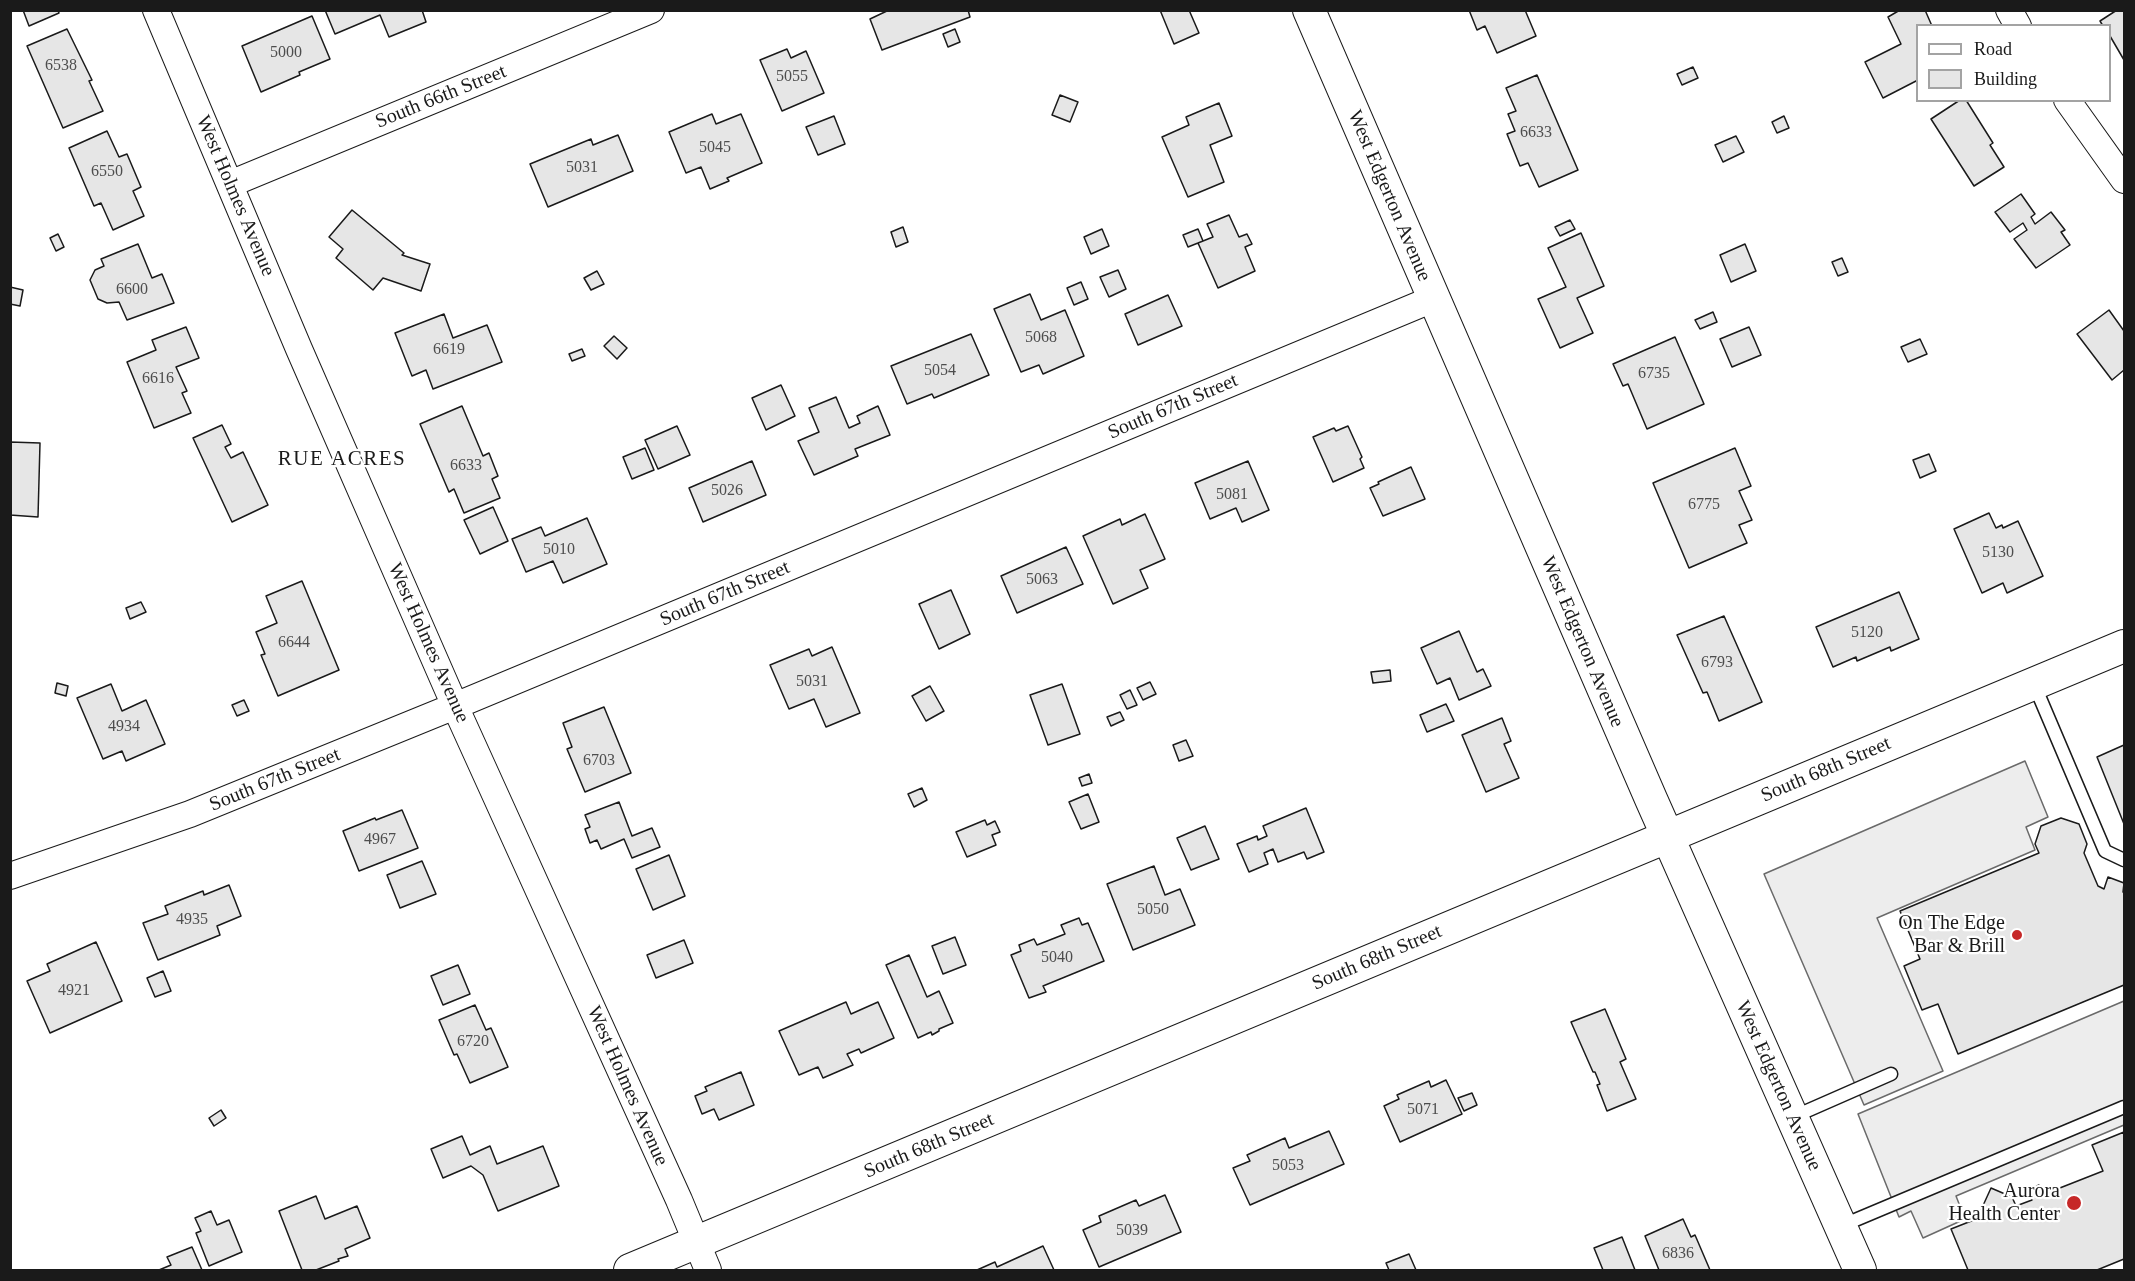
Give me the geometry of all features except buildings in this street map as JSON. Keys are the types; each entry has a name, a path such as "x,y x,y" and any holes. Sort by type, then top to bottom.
{"street":[{"name":"West Holmes Avenue","path":"156,10 299,349 455,706 702,1257"},
{"name":"South 66th Street","path":"230,184 651,10"},
{"name":"West Edgerton Avenue","path":"1309,10 1667,836 1860,1270"},
{"path":"2009,10 2017,24"},
{"path":"2068,102 2124,180"},
{"name":"South 67th Street","path":"10,876 190,814 1433,299"},
{"name":"South 68th Street","path":"630,1270 702,1257 1667,836 2124,646"}],"lane":[{"path":"2034,684 2105,851 2124,860"},
{"path":"1792,1117 1891,1074"},
{"path":"1840,1226 2124,1107"}],"shaded area":[{"path":"2025,761 2048,817 2026,827 2035,850 1877,918 1943,1071 1864,1105 1764,874"},
{"path":"2124,1001 2124,1125 1956,1196 1965,1219 1923,1238 1911,1211 1899,1217 1858,1114"}],"place":[{"name":"On The Edge Bar & Brill","path":"2017,935"},
{"name":"Aurora Health Center","path":"2074,1203"}],"district":[{"name":"RUE ACRES","path":"342,459"}]}
